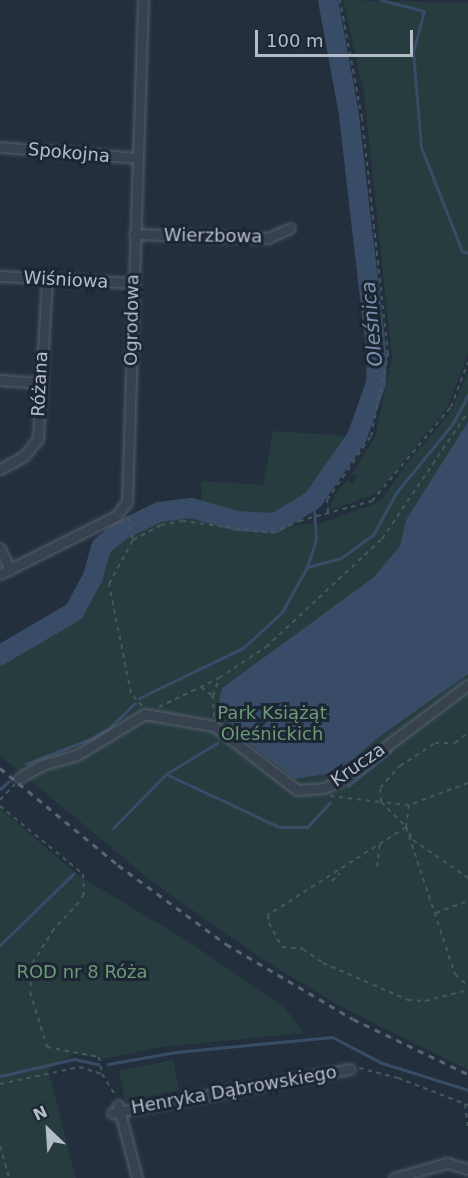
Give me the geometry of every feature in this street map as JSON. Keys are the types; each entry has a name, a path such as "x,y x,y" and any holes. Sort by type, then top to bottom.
{"street":[{"name":"Ogrodowa","path":"5,572 116,516 127,502 143,0"},
{"name":"Spokojna","path":"0,147 137,158"},
{"name":"Wierzbowa","path":"134,234 268,238 290,228"},
{"name":"Wiśniowa","path":"0,276 133,283"},
{"name":"Różana","path":"0,469 24,456 38,439 47,279"},
{"path":"0,380 40,383"},
{"path":"0,548 5,572"},
{"name":"Krucza","path":"145,714 214,726 286,784 297,790 311,790 340,782 468,685"},
{"path":"17,782 42,765 77,755 145,714"},
{"name":"Henryka Dąbrowskiego","path":"137,1178 116,1110 350,1069"},
{"path":"394,1178 447,1163 468,1169"}],"path":[{"path":"328,513 327,500 371,436 388,354 361,110 340,0"},
{"path":"468,362 451,407 380,495 358,506 328,513 320,518 309,518 265,533 171,522 133,540 109,584 134,697 145,714 219,678 266,647 382,539 468,412"},
{"path":"128,518 133,540"},
{"path":"214,726 213,696 219,678"},
{"path":"201,687 213,696"},
{"path":"468,733 455,743 435,743 399,766 380,788 381,802 406,827 413,840 468,878"},
{"path":"0,800 17,782"},
{"path":"324,796 409,805 468,783"},
{"path":"406,827 342,871 268,915 268,923 282,947 303,949 323,963 408,1000 425,1001 468,988 455,974 406,827 409,805"},
{"path":"0,806 83,874 84,894 54,929 32,964 30,992 43,1042 51,1051 99,1057 102,1074 116,1094 116,1110"},
{"path":"377,867 380,844"},
{"path":"332,881 342,871"},
{"path":"436,914 468,901"},
{"path":"0,1084 79,1067 102,1074"},
{"path":"350,1069 398,1078 467,1105 468,1127"},
{"path":"0,1146 9,1178"}],"green space":[{"path":"343,0 468,3 468,354 447,408 378,493 334,509 330,507 334,496 347,480 352,484 357,476 352,473 375,438 392,357 364,94"},
{"name":"Park Książąt Oleśnickich","path":"468,372 468,1070 342,1007 265,961 155,884 0,755 0,660 80,614 109,547 144,524 175,513 267,528 321,523 380,502 406,464 450,413"},
{"path":"273,431 347,436 302,501 276,516 234,513 201,500 202,481 263,485"},
{"name":"ROD nr 8 Róża","path":"0,808 78,875 186,940 284,1007 304,1033 160,1047 104,1059 73,1054 48,1070 76,1178 0,1178"},
{"path":"173,1060 179,1090 125,1101 119,1070"}],"water":[{"path":"468,422 468,674 379,737 338,772 295,779 236,733 219,701 222,688 374,577 400,546 406,520"}],"waterway":[{"name":"Oleśnica","path":"0,655 74,612 93,577 101,547 120,531 159,512 192,508 237,521 275,523 313,500 357,437 376,383 377,358 348,109 328,0"},
{"path":"381,0 424,11 413,52 421,147 462,251 468,253"},
{"path":"307,567 341,558 373,535 396,493 453,423 468,395"},
{"path":"139,698 243,648 282,612 307,567 316,539 313,500"},
{"path":"26,764 90,739 108,729 135,703"},
{"path":"113,828 166,774 217,743"},
{"path":"348,786 391,751"},
{"path":"166,774 279,827 307,827 330,802"},
{"path":"0,789 9,781"},
{"path":"0,945 74,873"},
{"path":"108,1064 176,1052 332,1037 382,1063 468,1090"},
{"path":"0,1076 74,1059 98,1064"}],"railway":[{"path":"0,768 118,865 226,944 353,1019 468,1074"}]}
